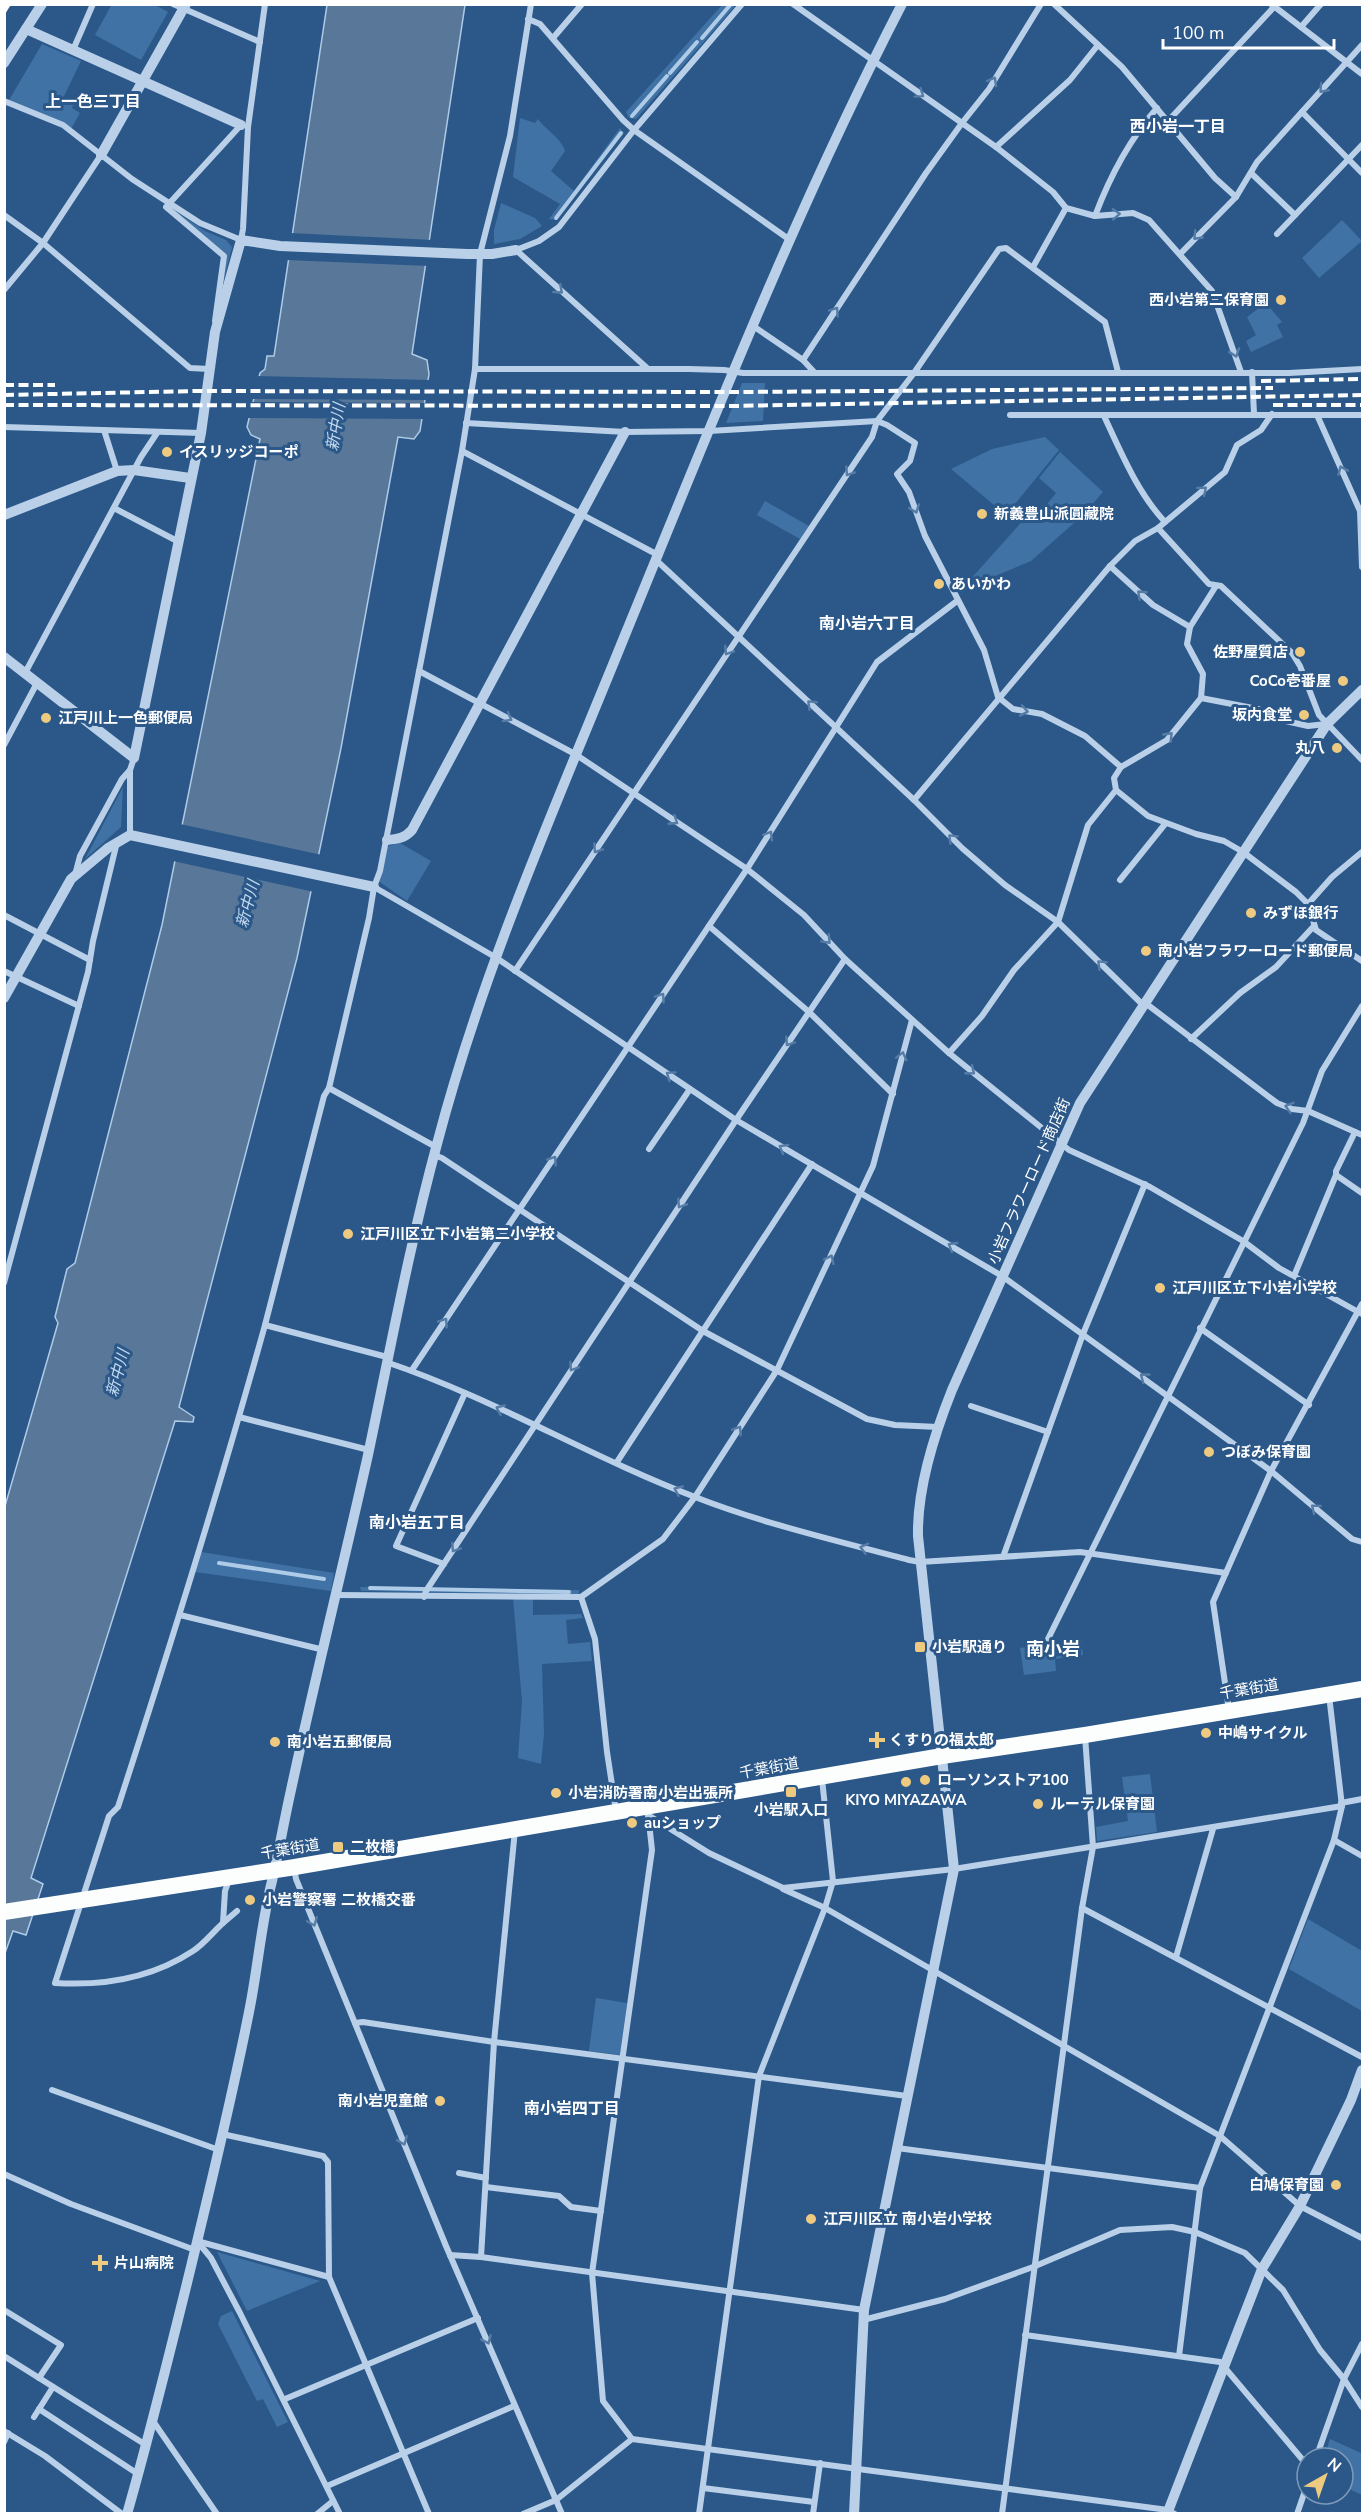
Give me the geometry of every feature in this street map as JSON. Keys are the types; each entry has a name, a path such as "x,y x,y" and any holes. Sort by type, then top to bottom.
{"highway":[{"name":"千葉街道","path":"4,1912 294,1867 616,1812 647,1811 942,1756 1362,1689"}],"street":[{"path":"4,63 42,4"},
{"path":"73,50 93,4"},
{"path":"173,4 185,7 261,42"},
{"path":"130,835 130,770 201,433 215,332 243,229 244,126 261,42 265,4"},
{"path":"237,1911 195,1950 165,1967 134,1978 55,1983 73,1902 109,1816 118,1808 180,1615 239,1417 324,1096 329,1088 369,918 374,887 387,840 462,451 475,369 480,254 510,136 531,4"},
{"path":"553,38 582,4"},
{"path":"4,101 63,124 132,179 212,229 241,240 254,243 464,254 516,250 539,241 559,227 634,130 742,4"},
{"path":"793,4 996,147 1053,192 1066,208 1095,216 1133,213 1149,220 1214,295 1242,372"},
{"path":"127,2514 147,2445 219,2150 250,2007 290,1795 369,1450 386,1360 435,1151 495,957 575,754 733,371 790,240 902,4"},
{"path":"803,360 962,123 989,89 1041,4"},
{"path":"1054,4 1122,67 1169,120 1215,178 1236,197"},
{"path":"1301,27 1321,4"},
{"path":"1169,120 1273,6 1362,74"},
{"path":"4,290 42,243 101,155 185,7"},
{"path":"528,19 540,24 634,130 790,240"},
{"path":"26,29 244,126"},
{"path":"996,147 1070,80 1098,45"},
{"path":"1180,254 1236,197 1257,162 1362,45"},
{"path":"1095,216 1109,178 1143,124 1157,108"},
{"path":"1302,112 1362,173"},
{"path":"215,332 216,300 224,256 166,207 244,126"},
{"path":"1277,234 1304,209 1362,145"},
{"path":"1251,173 1295,215"},
{"path":"1033,267 1066,208"},
{"path":"4,214 42,243 190,368 209,369"},
{"path":"515,971 872,437 877,422 914,373 999,249 1006,248 1105,322 1118,372"},
{"path":"516,250 648,369"},
{"path":"753,326 803,360 814,372"},
{"path":"475,369 648,369 743,373 1252,372 1362,369"},
{"path":"1252,372 1254,414"},
{"path":"914,800 1110,566 1135,541 1158,528 1225,472 1237,445 1262,430 1272,414"},
{"path":"1010,415 1362,415"},
{"path":"1317,415 1360,511 1362,567"},
{"path":"1104,416 1125,461 1151,507 1165,522"},
{"path":"466,423 625,432 709,431 877,422 887,425 915,443 910,461 897,474 909,492 925,536 948,576 957,601 984,650 998,697 1013,709 1042,714 1085,736 1120,767"},
{"path":"4,427 201,433"},
{"path":"104,430 117,471"},
{"path":"387,840 400,839 412,830 625,432"},
{"path":"25,673 134,470 157,433"},
{"path":"462,451 657,558 962,848 1005,885 1058,922 1143,1004 1277,1103 1308,1112 1362,1136"},
{"path":"4,515 117,471 134,470 190,478"},
{"path":"114,508 179,542"},
{"path":"1158,528 1209,584 1221,586 1292,653 1300,666 1319,715 1362,760"},
{"path":"1110,566 1153,606 1190,627"},
{"path":"1216,586 1190,627 1188,644 1203,674 1201,698 1167,740 1120,767 1114,778 1116,790 1148,816 1165,824 1224,841 1243,852 1296,892 1308,904 1316,930 1362,961"},
{"path":"412,1370 747,869 877,662 957,601"},
{"path":"4,657 134,758"},
{"path":"419,671 575,754 747,869 804,915 845,959 949,1053 1069,1150 1145,1184 1244,1241 1279,1268 1360,1313"},
{"path":"4,745 37,683"},
{"name":"小岩フラワーロード商店街","path":"854,2514 863,2315 954,1869 920,1562 919,1515 938,1427 1060,1143 1080,1103 1327,724 1362,690"},
{"path":"1201,698 1258,709 1277,719 1308,726 1327,724"},
{"path":"75,875 80,856 122,779 130,770"},
{"path":"949,1053 982,1016 1014,970 1058,922 1088,825 1116,790"},
{"path":"1120,880 1165,824"},
{"path":"4,998 75,875 117,842 130,835 374,887 495,957 736,1120 1002,1276 1271,1471 1353,1539 1362,1542"},
{"path":"4,1283 79,1006 117,842"},
{"path":"1308,904 1332,877 1362,852"},
{"path":"4,915 90,960"},
{"path":"709,926 809,1012 893,1094"},
{"path":"1191,1039 1217,1012 1276,967 1314,926"},
{"path":"424,1597 736,1120 845,959"},
{"path":"4,971 79,1006"},
{"path":"1048,1639 1308,1112 1322,1071 1362,1006"},
{"path":"336,1595 581,1597 663,1539 695,1497 777,1370 879,1149 912,1020"},
{"path":"329,1088 435,1151 442,1158 703,1330 867,1419 895,1425 938,1427"},
{"path":"649,1149 690,1089"},
{"path":"1294,1276 1336,1171 1355,1132"},
{"path":"617,1462 812,1164"},
{"path":"1336,1175 1362,1193"},
{"path":"1003,1557 1083,1334 1145,1184"},
{"path":"1229,1711 1213,1602 1271,1471 1360,1313 1362,1304"},
{"path":"265,1325 386,1360 412,1370 695,1497 810,1533 920,1562 1091,1552 1226,1573"},
{"path":"1200,1328 1308,1404"},
{"path":"444,1564 396,1546 465,1393"},
{"path":"971,1406 1048,1432"},
{"path":"239,1417 369,1450"},
{"path":"581,1597 595,1639 606,1752 616,1812"},
{"path":"180,1615 324,1650"},
{"path":"1179,2356 1200,2188 1334,1840 1342,1804 1329,1695"},
{"path":"1002,2514 1082,1908 1094,1847 1085,1735"},
{"path":"699,2514 759,2076 825,1908 833,1881 821,1777"},
{"path":"783,1888 954,1869 1213,1829 1362,1799"},
{"path":"647,1811 709,1853 825,1908 1220,2136 1300,2206 1362,2238"},
{"path":"647,1811 652,1850 592,2273 603,2400 632,2439 1170,2512 1262,2270 1300,2206 1351,2100 1362,2070"},
{"path":"1176,1958 1213,1829"},
{"path":"482,2257 495,2042 515,1830"},
{"path":"1334,1840 1362,1856"},
{"path":"294,1867 296,1879 450,2255 562,2514"},
{"path":"223,1923 225,1891 230,1877"},
{"path":"1082,1908 1362,2057"},
{"path":"355,2023 907,2097"},
{"path":"52,2090 219,2150"},
{"path":"222,2134 323,2156 328,2162 329,2277 429,2514"},
{"path":"896,2148 1200,2188"},
{"path":"459,2173 486,2178"},
{"path":"4,2174 71,2204 196,2245 329,2277"},
{"path":"486,2187 559,2196 571,2207 601,2211"},
{"path":"450,2255 482,2257 730,2292 863,2315 945,2299 1034,2267 1120,2230 1172,2227 1195,2232 1245,2253 1283,2290 1320,2350 1344,2379 1362,2408"},
{"path":"196,2245 211,2258 285,2399 340,2514"},
{"path":"4,2310 61,2345 39,2378"},
{"path":"285,2399 478,2318"},
{"path":"1025,2335 1220,2362 1295,2451"},
{"path":"1320,2446 1344,2379 1362,2344"},
{"path":"4,2356 147,2445"},
{"path":"34,2417 53,2386"},
{"path":"327,2486 514,2406"},
{"path":"39,2409 138,2474"},
{"path":"153,2420 217,2514"},
{"path":"4,2442 6,2432 45,2456 122,2514"},
{"path":"523,2514 556,2500 632,2439"},
{"path":"813,2514 820,2463"},
{"path":"703,2488 814,2502"},
{"path":"317,2514 333,2501"}],"shaded area":[{"path":"112,4 155,5 168,12 141,60 95,35"},
{"path":"722,5 736,5 636,119 629,118 626,112"},
{"path":"42,44 81,61 63,98 74,103 72,108 80,113 71,129 63,123 9,100"},
{"path":"520,118 535,123 538,119 561,142 565,151 551,171 574,191 620,128 624,133 556,220 549,219 560,204 513,177"},
{"path":"501,203 535,218 542,226 520,239 494,244 494,230"},
{"path":"172,209 205,231 226,240 232,247 219,301 226,254"},
{"path":"1342,220 1362,241 1319,278 1302,258"},
{"path":"1266,303 1282,322 1277,325 1283,337 1251,352 1246,341 1256,335 1247,317"},
{"path":"742,383 765,383 763,421 726,423"},
{"path":"1045,437 1059,450 1006,515 951,469 992,449"},
{"path":"1060,452 1103,492 1083,515 1031,561 960,591 1034,508 1040,513 1056,493 1039,478"},
{"path":"765,501 809,526 800,539 757,515"},
{"path":"123,787 121,827 85,859"},
{"path":"400,843 431,861 407,901 377,880 388,846"},
{"path":"201,1552 334,1573 331,1591 195,1572"},
{"path":"360,1587 579,1590 579,1595 361,1591"},
{"path":"513,1598 533,1599 533,1615 581,1614 583,1618 566,1620 568,1644 590,1642 592,1661 542,1664 544,1734 541,1764 518,1758 522,1701"},
{"path":"1081,1639 1083,1655 1055,1659 1056,1671 1024,1675 1020,1648"},
{"path":"1150,1774 1157,1832 1097,1841 1096,1827 1128,1821 1122,1777"},
{"path":"1308,1919 1362,1951 1362,2011 1289,1969"},
{"path":"596,1998 627,2003 620,2055 589,2051"},
{"path":"217,2252 320,2281 247,2311"},
{"path":"232,2311 288,2422 277,2427 263,2399 257,2401 218,2324 221,2316"},
{"path":"1330,2439 1346,2446 1328,2446"},
{"path":"1355,2450 1361,2453 1362,2450 1362,2495 1355,2492"}],"water":[{"name":"新中川","path":"327,5 465,5 412,354 427,360 429,374 420,431 414,439 398,437 341,748 297,958 179,1407 194,1417 193,1422 175,1421 31,1878 43,1884 26,1935 13,1931 5,1953 5,1506 58,1323 55,1317 67,1269 75,1263 162,925 260,439 251,435 247,427 260,373 265,369 267,356 274,356"}],"pier":[{"path":"290,233 433,240 429,266 286,260"},
{"path":"256,376 431,380 428,400 250,399"},
{"path":"250,402 427,403 425,419 246,418"},
{"path":"180,824 322,855 314,892 173,861"}],"waterway":[{"path":"702,38 731,4"},
{"path":"670,73 697,42"},
{"path":"632,116 667,76"},
{"path":"556,218 621,133"},
{"path":"219,1563 324,1579"},
{"path":"370,1588 569,1592"}],"railway":[{"path":"4,12 9,4"},
{"path":"1261,381 1362,379"},
{"path":"4,385 55,385"},
{"path":"4,395 196,391 738,392 1273,388"},
{"path":"4,405 732,406 1362,395"},
{"path":"1273,405 1362,405"}],"place":[{"name":"西小岩第二保育園","path":"1281,300"},
{"name":"イスリッジコーポ","path":"167,452"},
{"name":"新義豊山派圓藏院","path":"982,514"},
{"name":"あいかわ","path":"939,584"},
{"name":"佐野屋質店","path":"1300,652"},
{"name":"CoCo壱番屋","path":"1343,681"},
{"name":"坂内食堂","path":"1304,715"},
{"name":"江戸川上一色郵便局","path":"46,718"},
{"name":"丸八","path":"1337,748"},
{"name":"みずほ銀行","path":"1251,913"},
{"name":"南小岩フラワーロード郵便局","path":"1146,951"},
{"name":"江戸川区立下小岩第二小学校","path":"348,1234"},
{"name":"江戸川区立下小岩小学校","path":"1160,1288"},
{"name":"つぼみ保育園","path":"1209,1452"},
{"name":"小岩駅通り","path":"920,1647"},
{"name":"中嶋サイクル","path":"1206,1733"},
{"name":"くすりの福太郎","path":"877,1740"},
{"name":"南小岩五郵便局","path":"275,1742"},
{"name":"ローソンストア100","path":"925,1780"},
{"name":"KIYO MIYAZAWA","path":"906,1782"},
{"name":"小岩駅入口","path":"791,1792"},
{"name":"小岩消防署南小岩出張所","path":"556,1793"},
{"name":"ルーテル保育園","path":"1038,1804"},
{"name":"auショップ","path":"632,1823"},
{"name":"二枚橋","path":"338,1847"},
{"name":"小岩警察署 二枚橋交番","path":"250,1900"},
{"name":"南小岩児童館","path":"440,2101"},
{"name":"白鳩保育園","path":"1336,2185"},
{"name":"江戸川区立 南小岩小学校","path":"811,2219"},
{"name":"片山病院","path":"100,2263"}],"district":[{"name":"上一色三丁目","path":"93,102"},
{"name":"西小岩一丁目","path":"1178,127"},
{"name":"南小岩六丁目","path":"867,624"},
{"name":"南小岩五丁目","path":"417,1523"},
{"name":"南小岩","path":"1053,1649"},
{"name":"南小岩四丁目","path":"572,2109"}]}
